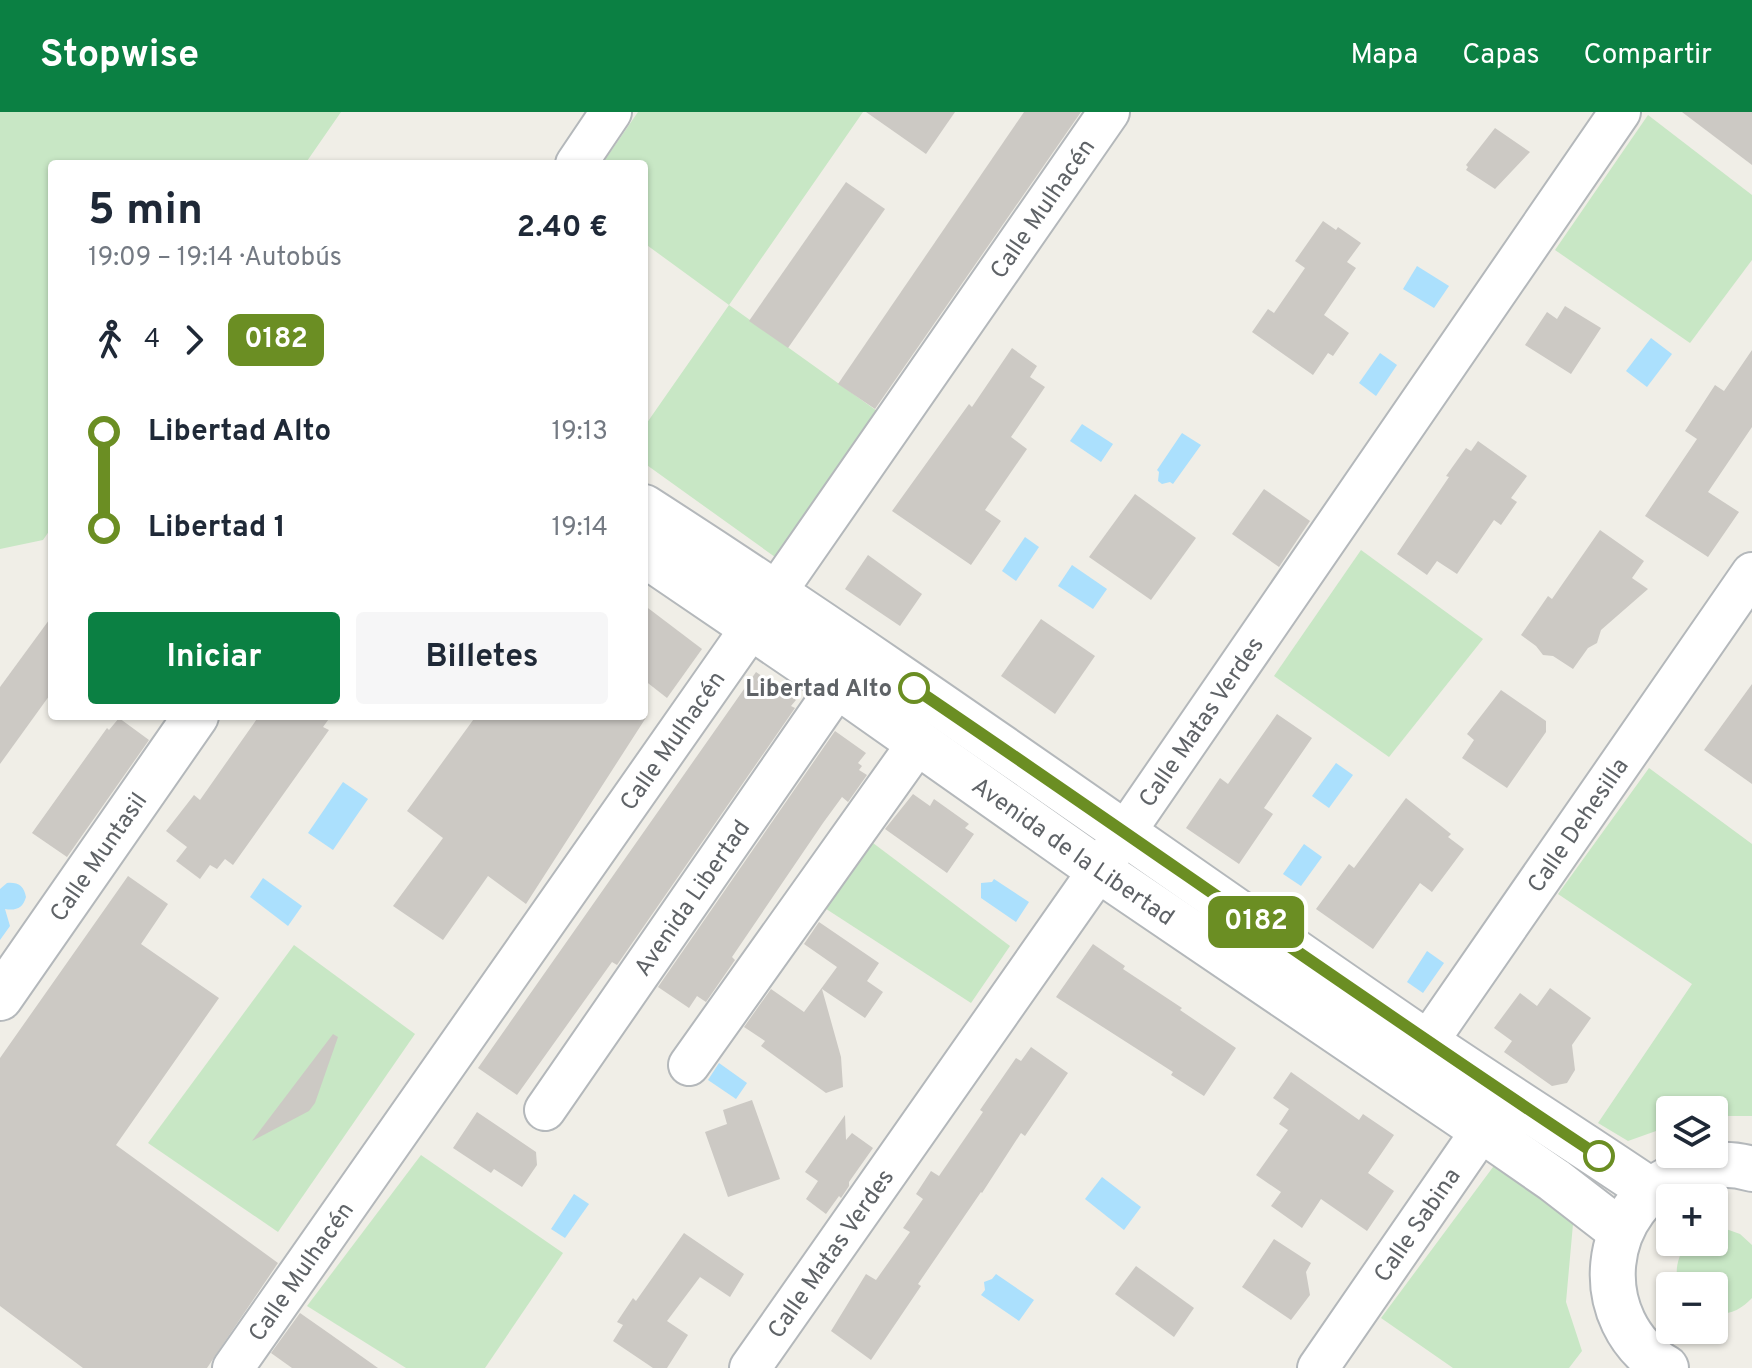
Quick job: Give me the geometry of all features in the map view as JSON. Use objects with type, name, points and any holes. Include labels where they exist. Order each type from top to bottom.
[{"type":"street","points":[[579,160],[611,112]]},
{"type":"street","name":"Calle Mulhacén","points":[[233,1368],[1109,112]]},
{"type":"street","name":"Calle Matas Verdes","points":[[750,1368],[1099,870],[1620,112]]},
{"type":"street","name":"Avenida de la Libertad","points":[[648,510],[776,592],[1126,831],[1416,1060],[1482,1130],[1620,1231]]},
{"type":"street","name":"Avenida de la Libertad","points":[[648,557],[1099,870],[1416,1060],[1472,1071],[1650,1190]]},
{"type":"street","name":"Calle Dehesilla","points":[[1416,1060],[1752,573]]},
{"type":"street","name":"Avenida Libertad","points":[[545,1110],[838,686]]},
{"type":"street","name":"Calle Muntasil","points":[[0,998],[193,720]]},
{"type":"street","points":[[689,1065],[918,743]]},
{"type":"street","points":[[1472,1071],[1482,1130]]},
{"type":"street","name":"Calle Sabina","points":[[1318,1368],[1482,1130]]},
{"type":"street","points":[[1666,1368],[1650,1358],[1628,1332],[1614,1300],[1612,1265],[1620,1231],[1650,1190],[1668,1178],[1703,1166],[1740,1165],[1752,1169]]},
{"type":"green space","points":[[0,112],[341,112],[308,160],[48,160],[48,533],[43,540],[0,549]]},
{"type":"green space","points":[[638,112],[863,112],[729,305],[648,246],[648,160],[605,160]]},
{"type":"green space","points":[[1648,115],[1752,195],[1752,260],[1690,343],[1555,250]]},
{"type":"green space","points":[[729,305],[884,416],[782,562],[648,466],[648,421]]},
{"type":"green space","points":[[1361,550],[1483,639],[1389,757],[1274,676]]},
{"type":"green space","points":[[1649,768],[1752,844],[1752,1116],[1728,1116],[1728,1096],[1656,1096],[1656,1131],[1628,1141],[1598,1123],[1692,984],[1558,894]]},
{"type":"green space","points":[[865,837],[1010,946],[971,1003],[817,903]]},
{"type":"green space","points":[[294,945],[415,1034],[278,1232],[148,1143]]},
{"type":"green space","points":[[421,1155],[563,1253],[485,1368],[406,1368],[307,1306]]},
{"type":"green space","points":[[1496,1163],[1573,1224],[1566,1302],[1582,1351],[1569,1368],[1453,1368],[1381,1318]]},
{"type":"green space","points":[[1728,1230],[1740,1234],[1752,1245],[1752,1298],[1728,1312],[1728,1272],[1677,1272],[1680,1256],[1728,1256]]},
{"type":"water","points":[[1417,266],[1449,286],[1434,308],[1403,289]]},
{"type":"water","points":[[1651,338],[1672,354],[1647,387],[1626,371]]},
{"type":"water","points":[[1380,353],[1397,365],[1376,396],[1359,383]]},
{"type":"water","points":[[1082,424],[1113,444],[1101,462],[1070,441]]},
{"type":"water","points":[[1182,433],[1201,445],[1173,484],[1162,484],[1158,481],[1157,470]]},
{"type":"water","points":[[1025,537],[1039,547],[1016,581],[1002,571]]},
{"type":"water","points":[[1072,565],[1107,589],[1093,609],[1058,586]]},
{"type":"water","points":[[1336,763],[1353,775],[1329,808],[1312,796]]},
{"type":"water","points":[[343,782],[368,799],[333,850],[308,833]]},
{"type":"water","points":[[1304,844],[1322,857],[1301,886],[1283,874]]},
{"type":"water","points":[[263,878],[302,906],[288,926],[250,897]]},
{"type":"water","points":[[994,879],[1029,902],[1016,922],[981,898],[981,883]]},
{"type":"water","points":[[7,883],[20,886],[26,897],[18,908],[5,909],[10,926],[0,940],[0,889]]},
{"type":"water","points":[[1427,951],[1444,963],[1423,993],[1407,982]]},
{"type":"water","points":[[719,1063],[747,1083],[736,1099],[708,1080]]},
{"type":"water","points":[[1102,1177],[1141,1207],[1124,1230],[1085,1199]]},
{"type":"water","points":[[574,1194],[589,1204],[565,1238],[551,1229]]},
{"type":"water","points":[[996,1274],[1034,1300],[1019,1321],[981,1295],[985,1290],[984,1282]]},
{"type":"building","points":[[866,112],[955,112],[926,154]]},
{"type":"building","points":[[1024,112],[1081,112],[875,409],[838,384]]},
{"type":"building","points":[[1682,112],[1752,112],[1752,165]]},
{"type":"building","points":[[1495,128],[1530,152],[1495,189],[1466,170],[1466,165]]},
{"type":"building","points":[[846,182],[885,209],[788,348],[749,321]]},
{"type":"building","points":[[1323,221],[1361,243],[1347,262],[1356,268],[1324,315],[1349,333],[1333,356],[1328,353],[1313,375],[1252,332],[1268,309],[1274,313],[1305,268],[1295,261]]},
{"type":"building","points":[[1565,306],[1601,328],[1571,374],[1525,345],[1547,312],[1557,319]]},
{"type":"building","points":[[1012,348],[1037,366],[1030,377],[1045,387],[1011,437],[1027,449],[985,510],[1001,521],[971,565],[892,511],[969,404],[972,407]]},
{"type":"building","points":[[1752,350],[1752,427],[1708,492],[1739,512],[1708,557],[1645,516],[1697,439],[1685,431],[1715,385],[1724,391]]},
{"type":"building","points":[[1478,441],[1527,476],[1511,498],[1517,502],[1501,525],[1494,520],[1457,574],[1437,561],[1427,575],[1397,554],[1466,448],[1471,451]]},
{"type":"building","points":[[1264,489],[1310,521],[1279,567],[1232,534]]},
{"type":"building","points":[[1135,494],[1196,538],[1151,600],[1089,557]]},
{"type":"building","points":[[1600,530],[1644,561],[1632,578],[1648,589],[1601,630],[1597,643],[1588,648],[1573,669],[1553,656],[1543,655],[1521,635],[1548,596],[1552,599]]},
{"type":"building","points":[[868,555],[922,594],[900,626],[845,589]]},
{"type":"building","points":[[648,608],[702,649],[667,698],[648,683]]},
{"type":"building","points":[[1041,619],[1095,656],[1055,714],[1001,676]]},
{"type":"building","points":[[48,621],[48,698],[0,764],[0,687]]},
{"type":"building","points":[[756,672],[796,700],[791,706],[795,708],[617,965],[612,962],[517,1095],[478,1068]]},
{"type":"building","points":[[1752,684],[1752,784],[1704,750]]},
{"type":"building","points":[[1501,690],[1546,721],[1546,732],[1507,788],[1462,758],[1474,740],[1467,734]]},
{"type":"building","points":[[1277,714],[1312,738],[1264,808],[1273,814],[1239,864],[1186,828],[1220,778],[1228,784]]},
{"type":"building","points":[[117,720],[122,720],[149,740],[67,857],[32,833],[107,728],[109,730]]},
{"type":"building","points":[[256,720],[328,720],[323,727],[329,730],[233,865],[225,859],[217,869],[210,865],[200,879],[176,861],[187,847],[166,831],[194,795],[200,800]]},
{"type":"building","points":[[473,720],[644,720],[526,904],[488,876],[443,940],[393,906],[443,838],[407,811]]},
{"type":"building","points":[[835,731],[866,753],[858,763],[862,766],[859,770],[867,775],[848,802],[842,797],[823,823],[732,957],[735,960],[706,1002],[697,996],[689,1008],[658,987]]},
{"type":"building","points":[[913,794],[930,806],[934,799],[969,824],[965,828],[974,834],[947,873],[885,829]]},
{"type":"building","points":[[1406,798],[1451,834],[1448,837],[1464,849],[1432,892],[1420,883],[1373,949],[1316,909],[1349,864],[1354,868]]},
{"type":"building","points":[[128,876],[168,904],[141,944],[219,998],[116,1145],[278,1263],[207,1368],[83,1368],[0,1306],[0,1058]]},
{"type":"building","points":[[819,922],[879,963],[867,981],[883,992],[865,1018],[822,989],[841,1057],[843,1087],[826,1093],[761,1046],[765,1041],[744,1027],[771,989],[804,1012],[837,967],[804,944]]},
{"type":"building","points":[[1093,944],[1125,966],[1123,969],[1236,1048],[1204,1096],[1171,1075],[1173,1072],[1056,997]]},
{"type":"building","points":[[1550,988],[1591,1018],[1572,1045],[1575,1070],[1567,1083],[1552,1086],[1504,1052],[1512,1041],[1494,1028],[1520,993],[1537,1006]]},
{"type":"building","points":[[333,1034],[338,1037],[315,1103],[309,1111],[252,1141]]},
{"type":"building","points":[[1031,1047],[1068,1073],[1025,1136],[1021,1133],[918,1284],[921,1286],[871,1360],[831,1331],[866,1274],[876,1280],[910,1232],[903,1228],[923,1199],[916,1194],[931,1171],[939,1176],[1016,1058],[1021,1061]]},
{"type":"building","points":[[1291,1072],[1359,1120],[1363,1114],[1394,1135],[1368,1173],[1394,1191],[1367,1231],[1321,1199],[1302,1228],[1271,1206],[1281,1192],[1256,1175],[1288,1130],[1279,1124],[1289,1109],[1273,1098]]},
{"type":"building","points":[[752,1100],[780,1179],[728,1197],[705,1132],[727,1124],[723,1110]]},
{"type":"building","points":[[477,1112],[536,1152],[537,1165],[522,1187],[494,1169],[491,1173],[453,1148]]},
{"type":"building","points":[[845,1115],[846,1140],[852,1133],[873,1148],[841,1198],[839,1196],[826,1214],[806,1199],[818,1181],[805,1172]]},
{"type":"building","points":[[684,1233],[744,1274],[730,1297],[700,1277],[667,1321],[688,1335],[667,1368],[653,1368],[613,1341],[623,1325],[617,1322],[633,1298],[636,1301]]},
{"type":"building","points":[[1274,1239],[1311,1263],[1306,1272],[1310,1295],[1291,1320],[1242,1287]]},
{"type":"building","points":[[1136,1266],[1194,1308],[1174,1337],[1115,1294]]},
{"type":"building","points":[[300,1313],[378,1368],[292,1368],[271,1353]]},
{"type":"bus line","name":"0182","points":[[914,688],[1126,831],[1427,1042],[1599,1156]]},
{"type":"place","name":"Libertad Alto","points":[[914,688]]}]
